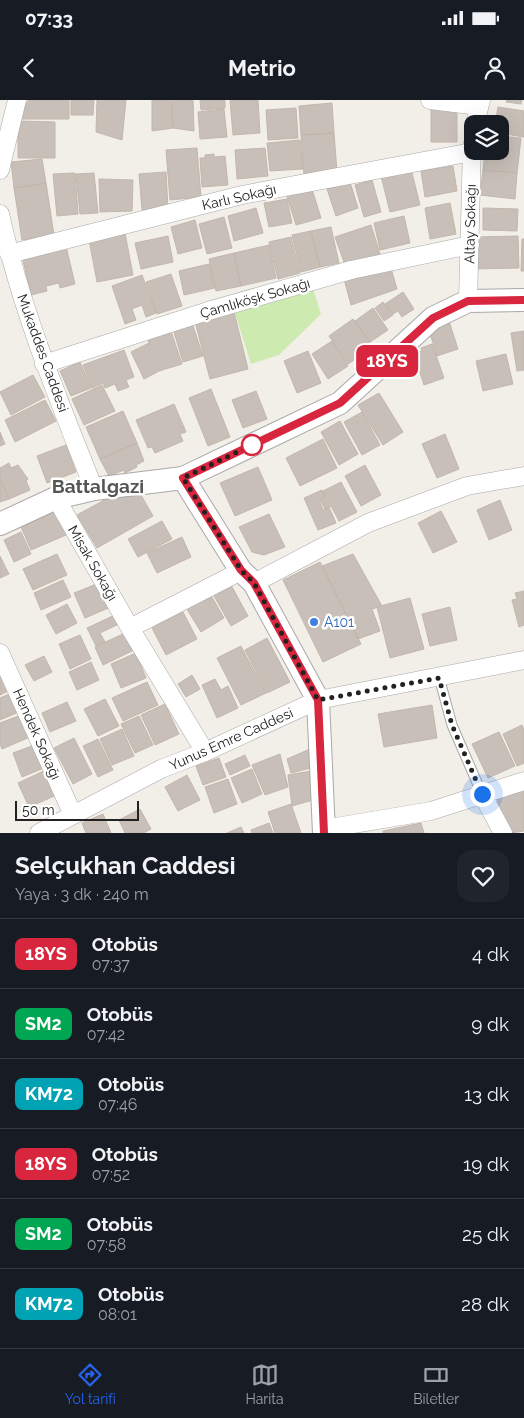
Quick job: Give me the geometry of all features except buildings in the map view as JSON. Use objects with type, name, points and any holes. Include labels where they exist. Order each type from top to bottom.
[{"type":"street","points":[[0,170],[4,129],[16,100]]},
{"type":"street","points":[[430,100],[480,103]]},
{"type":"street","name":"Karlı Sokağı","points":[[9,254],[242,195],[464,153]]},
{"type":"street","name":"Altay Sokağı","points":[[468,301],[472,160]]},
{"type":"street","name":"Mukaddes Caddesi","points":[[0,214],[9,254],[44,364],[94,488]]},
{"type":"street","name":"Çamlıköşk Sokağı","points":[[44,364],[208,311],[351,270],[470,246]]},
{"type":"street","points":[[0,524],[56,498],[94,488],[183,478],[340,403],[433,318],[468,301],[524,300]]},
{"type":"street","points":[[130,628],[368,522],[467,486],[524,476]]},
{"type":"street","points":[[183,478],[247,577],[318,700],[324,831],[371,827],[431,811],[524,781]]},
{"type":"street","name":"Misak Sokağı","points":[[56,498],[130,628],[205,752]]},
{"type":"street","name":"Hendek Sokağı","points":[[0,653],[73,815]]},
{"type":"street","name":"Yunus Emre Caddesi","points":[[38,833],[161,769],[205,752],[318,700],[524,660]]},
{"type":"street","points":[[482,794],[503,833]]},
{"type":"lane","points":[[439,678],[452,725],[482,794]]},
{"type":"green space","points":[[313,289],[321,314],[279,355],[251,364],[235,313]]},
{"type":"bus line","name":"18YS","points":[[324,833],[318,700],[254,583],[241,570],[183,478],[340,403],[433,318],[468,301],[524,300]]},
{"type":"place","name":"A101","points":[[314,622]]},
{"type":"district","name":"Battalgazi","points":[[98,486]]},
{"type":"route","points":[[252,445],[183,478],[241,570],[254,583],[318,700],[439,678],[452,725],[482,794]]}]
